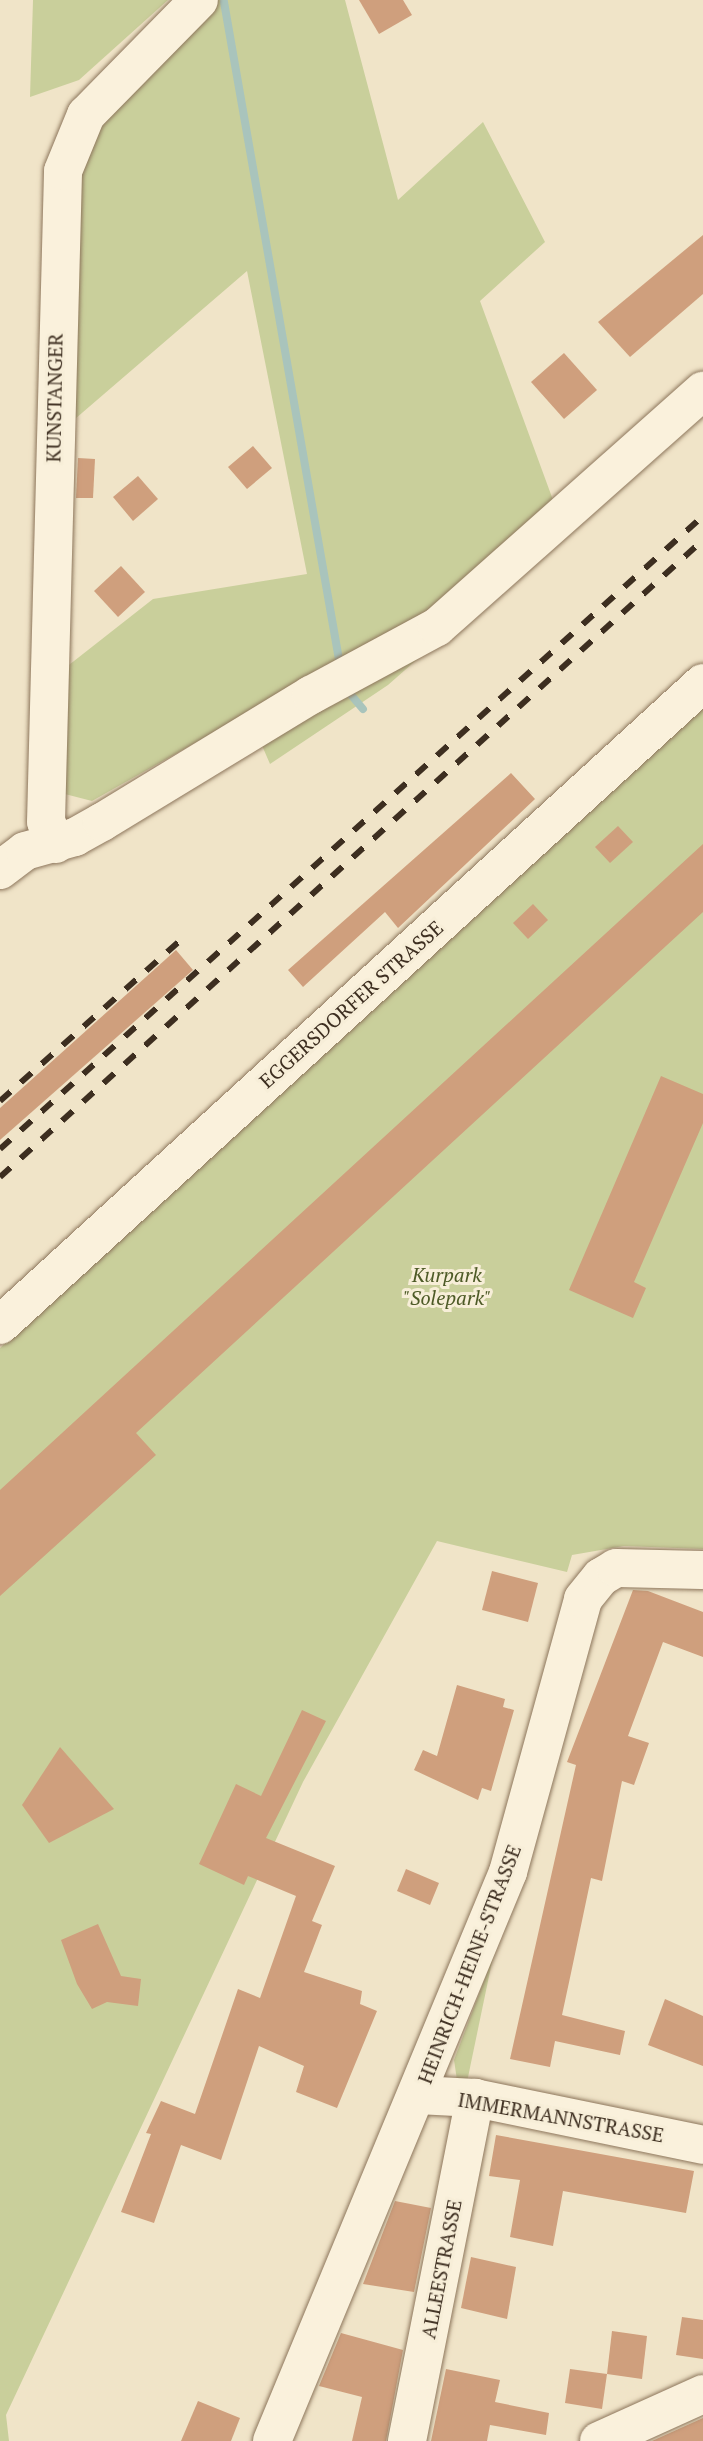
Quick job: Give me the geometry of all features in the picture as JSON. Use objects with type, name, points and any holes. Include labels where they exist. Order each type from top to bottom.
[{"type":"street","name":"KUNSTANGER","points":[[56,844],[46,822],[63,171],[96,103],[199,0]]},
{"type":"street","points":[[0,870],[25,851],[56,844],[437,627],[703,391]]},
{"type":"street","name":"EGGERSDORFER STRASSE","points":[[0,1325],[703,683]]},
{"type":"street","name":"HEINRICH-HEINE-STRASSE","points":[[272,2441],[508,1872],[583,1599],[601,1577],[616,1568],[703,1570]]},
{"type":"street","name":"IMMERMANNSTRASSE","points":[[418,2095],[475,2098],[703,2145]]},
{"type":"street","name":"ALLEESTRASSE","points":[[407,2441],[475,2098]]},
{"type":"street","points":[[599,2441],[703,2394]]},
{"type":"green space","points":[[33,0],[168,0],[79,80],[30,97]]},
{"type":"green space","points":[[215,0],[345,0],[398,200],[483,122],[545,242],[480,301],[564,530],[388,685],[270,764],[248,713],[92,801],[61,793],[60,672],[153,599],[307,574],[247,271],[61,431],[82,154],[100,113]]},
{"type":"green space","name":"Kurpark \"Solepark\"","points":[[703,701],[703,1549],[624,1546],[572,1555],[567,1572],[437,1541],[303,1782],[6,2415],[9,2441],[0,2441],[0,1348]]},
{"type":"green space","points":[[493,1957],[467,2082],[457,2080],[454,2060]]},
{"type":"building","points":[[359,0],[403,0],[412,15],[379,34]]},
{"type":"building","points":[[703,235],[703,294],[630,357],[598,322]]},
{"type":"building","points":[[564,353],[597,390],[564,419],[531,382]]},
{"type":"building","points":[[253,446],[272,468],[247,489],[228,467]]},
{"type":"building","points":[[78,458],[95,459],[93,498],[76,498]]},
{"type":"building","points":[[138,476],[158,499],[133,521],[113,497]]},
{"type":"building","points":[[121,566],[145,592],[118,617],[94,591]]},
{"type":"building","points":[[511,773],[535,799],[398,928],[385,912],[303,987],[288,970]]},
{"type":"building","points":[[618,826],[633,842],[610,863],[595,847]]},
{"type":"building","points":[[703,844],[703,912],[136,1433],[156,1455],[0,1596],[0,1490]]},
{"type":"building","points":[[533,904],[548,920],[528,939],[513,923]]},
{"type":"building","points":[[176,950],[193,970],[0,1140],[0,1108]]},
{"type":"building","points":[[661,1076],[703,1094],[703,1123],[634,1282],[646,1288],[633,1318],[569,1290]]},
{"type":"building","points":[[492,1571],[538,1583],[528,1622],[482,1610]]},
{"type":"building","points":[[633,1590],[648,1591],[703,1612],[703,1657],[663,1642],[628,1736],[649,1743],[634,1785],[622,1781],[602,1881],[591,1878],[562,2015],[625,2031],[620,2055],[555,2041],[550,2067],[510,2059],[576,1765],[567,1762]]},
{"type":"building","points":[[457,1685],[505,1699],[503,1707],[514,1710],[491,1791],[482,1788],[478,1800],[414,1770],[423,1750],[437,1756]]},
{"type":"building","points":[[302,1710],[326,1721],[266,1838],[335,1866],[312,1921],[322,1925],[304,1972],[362,1991],[360,2004],[377,2011],[337,2108],[296,2092],[304,2066],[259,2046],[221,2160],[181,2145],[154,2223],[121,2212],[151,2134],[146,2133],[161,2101],[195,2114],[238,1989],[260,1998],[296,1896],[248,1876],[244,1885],[199,1864],[236,1784],[261,1796]]},
{"type":"building","points":[[60,1747],[114,1809],[49,1843],[22,1805]]},
{"type":"building","points":[[406,1869],[439,1883],[430,1905],[397,1891]]},
{"type":"building","points":[[98,1924],[121,1976],[141,1979],[138,2006],[107,2002],[92,2009],[77,1984],[61,1940]]},
{"type":"building","points":[[665,1999],[703,2016],[703,2066],[648,2045]]},
{"type":"building","points":[[496,2135],[694,2171],[686,2213],[563,2191],[553,2246],[510,2237],[520,2180],[489,2176]]},
{"type":"building","points":[[395,2201],[431,2208],[414,2292],[363,2284]]},
{"type":"building","points":[[471,2257],[516,2267],[507,2319],[461,2308]]},
{"type":"building","points":[[682,2317],[703,2320],[703,2359],[676,2355]]},
{"type":"building","points":[[612,2331],[647,2336],[642,2379],[607,2374]]},
{"type":"building","points":[[341,2333],[403,2350],[386,2441],[352,2441],[362,2397],[319,2386]]},
{"type":"building","points":[[446,2369],[500,2380],[495,2402],[549,2413],[546,2435],[490,2425],[487,2441],[431,2441]]},
{"type":"building","points":[[570,2369],[607,2374],[602,2409],[565,2403]]},
{"type":"building","points":[[198,2401],[240,2418],[231,2441],[181,2441]]},
{"type":"building","points":[[703,2418],[703,2441],[652,2441]]},
{"type":"waterway","points":[[224,2],[340,665]]},
{"type":"waterway","points":[[352,696],[363,709]]},
{"type":"railway","points":[[0,1149],[703,516]]},
{"type":"railway","points":[[0,1177],[703,540]]},
{"type":"railway","points":[[0,1101],[181,940]]}]
